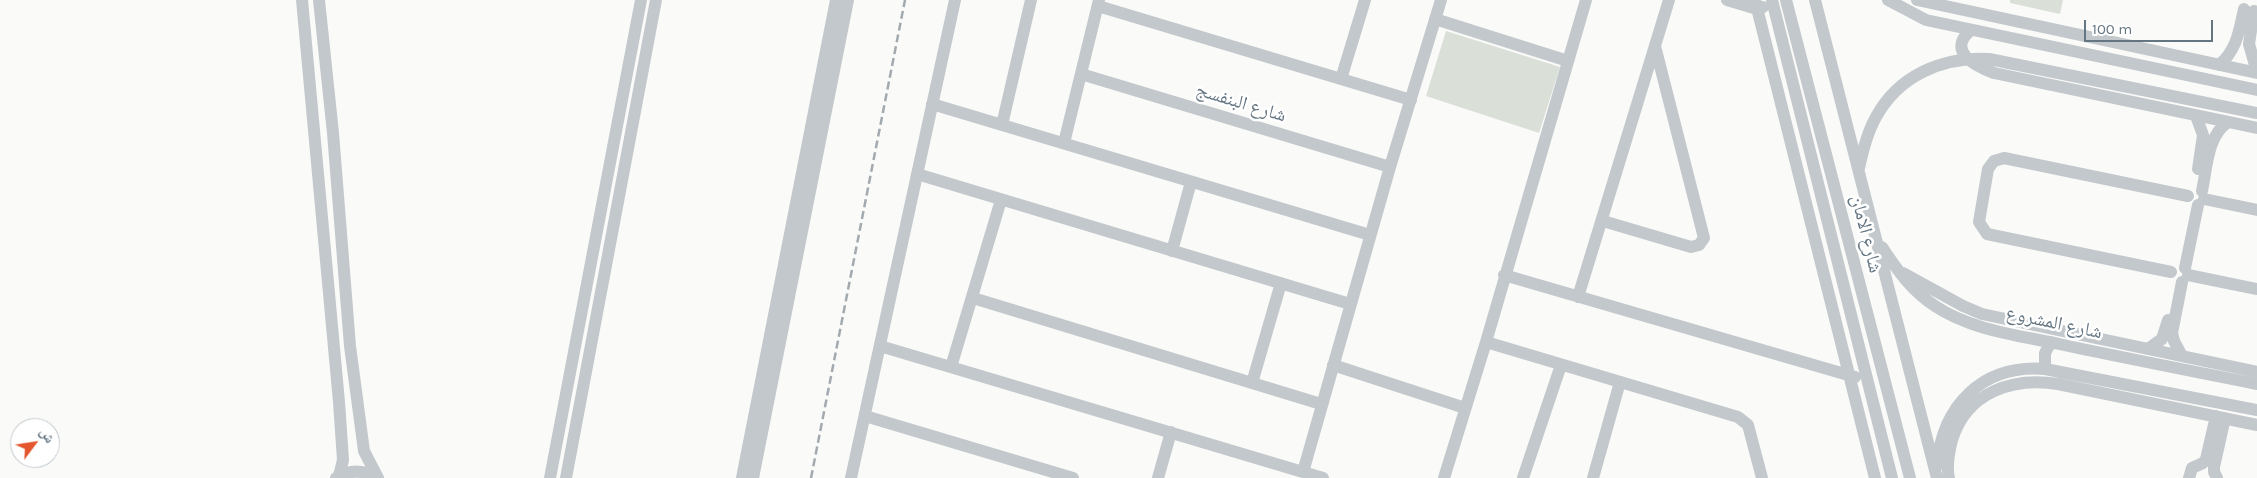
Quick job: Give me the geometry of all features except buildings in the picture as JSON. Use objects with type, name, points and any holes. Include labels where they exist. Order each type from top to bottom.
[{"type":"street","points":[[302,0],[334,346],[342,454],[337,477]]},
{"type":"street","points":[[319,0],[333,133],[350,346],[364,451],[378,478]]},
{"type":"street","points":[[550,478],[641,0]]},
{"type":"street","points":[[566,478],[656,0]]},
{"type":"street","points":[[742,478],[836,0]]},
{"type":"street","points":[[753,478],[848,0]]},
{"type":"street","points":[[851,478],[955,0]]},
{"type":"street","points":[[1002,125],[1031,0]]},
{"type":"street","points":[[1341,79],[1364,0]]},
{"type":"street","points":[[1303,472],[1390,167],[1441,0]]},
{"type":"street","points":[[1444,478],[1486,342],[1504,275],[1586,0]]},
{"type":"street","points":[[1578,297],[1603,221],[1669,0]]},
{"type":"street","points":[[1727,0],[1756,4],[1787,1]]},
{"type":"street","name":"شارع الامان","points":[[1815,0],[1876,239],[1941,478]]},
{"type":"street","points":[[1888,0],[1926,20],[2257,90]]},
{"type":"street","points":[[1917,0],[2257,73],[2249,44],[2249,7]]},
{"type":"street","name":"شارع الامان","points":[[1787,1],[1910,478]]},
{"type":"street","points":[[1064,144],[1098,3],[1411,100]]},
{"type":"street","points":[[1772,3],[1892,478]]},
{"type":"street","points":[[1756,4],[1875,478]]},
{"type":"street","points":[[2219,66],[2233,51],[2249,7]]},
{"type":"street","points":[[1435,19],[1568,61]]},
{"type":"street","points":[[1858,169],[1875,117],[1888,99],[1904,83],[1923,71],[1944,62],[1966,58],[1988,59],[2255,113],[2254,128],[1994,73],[1966,58],[1962,51],[1965,35],[1971,30]]},
{"type":"street","points":[[1603,221],[1687,246],[1699,245],[1704,238],[1656,46]]},
{"type":"street","points":[[2164,70],[2167,55]]},
{"type":"street","name":"شارع البنفسج","points":[[1081,74],[1390,167]]},
{"type":"street","points":[[932,104],[1370,236]]},
{"type":"street","points":[[2196,116],[2203,135],[2197,198]]},
{"type":"street","points":[[2148,350],[2156,345],[2166,332],[2197,198],[2213,139],[2219,129],[2228,122]]},
{"type":"street","points":[[2257,210],[2004,158],[1994,161],[1988,169],[1979,222],[1987,234],[2257,289]]},
{"type":"street","points":[[917,174],[1350,304]]},
{"type":"street","points":[[1172,251],[1192,182]]},
{"type":"street","points":[[952,367],[1002,200]]},
{"type":"street","name":"شارع المشروع","points":[[1876,239],[1895,268],[1921,296],[1952,316],[1987,328],[2051,342],[2107,348],[2257,384]]},
{"type":"street","points":[[1895,268],[1963,306],[1982,314],[2107,348],[2148,350],[2257,372]]},
{"type":"street","points":[[2180,274],[2172,333],[2182,356]]},
{"type":"street","points":[[1504,275],[1868,380]]},
{"type":"street","points":[[1252,383],[1281,283]]},
{"type":"street","points":[[973,298],[1321,404]]},
{"type":"street","points":[[1851,316],[1867,313]]},
{"type":"street","points":[[1486,342],[1743,421],[1748,425],[1762,478]]},
{"type":"street","points":[[2046,369],[2045,353],[2051,342]]},
{"type":"street","points":[[334,346],[350,346]]},
{"type":"street","points":[[880,346],[1323,478]]},
{"type":"street","points":[[1333,365],[1466,408]]},
{"type":"street","points":[[1523,478],[1561,365]]},
{"type":"street","points":[[1941,478],[1939,444],[1951,415],[1967,396],[1989,380],[2022,368],[2046,369],[2257,410]]},
{"type":"street","points":[[1594,478],[1620,382]]},
{"type":"street","points":[[1941,478],[1955,432],[1966,414],[1991,392],[2017,382],[2044,382],[2257,424]]},
{"type":"street","points":[[2180,409],[2182,394]]},
{"type":"street","points":[[562,416],[577,419]]},
{"type":"street","points":[[864,416],[1073,478]]},
{"type":"street","points":[[2189,478],[2192,468],[2206,459],[2220,417]]},
{"type":"street","points":[[2217,478],[2214,472],[2220,417]]},
{"type":"street","points":[[1158,478],[1171,432]]},
{"type":"street","points":[[337,477],[354,471],[378,478]]},
{"type":"shaded area","points":[[2010,0],[2063,0],[2060,14],[2010,3]]},
{"type":"shaded area","points":[[1446,31],[1560,67],[1539,133],[1426,96]]},
{"type":"railway","points":[[811,478],[905,0]]}]
